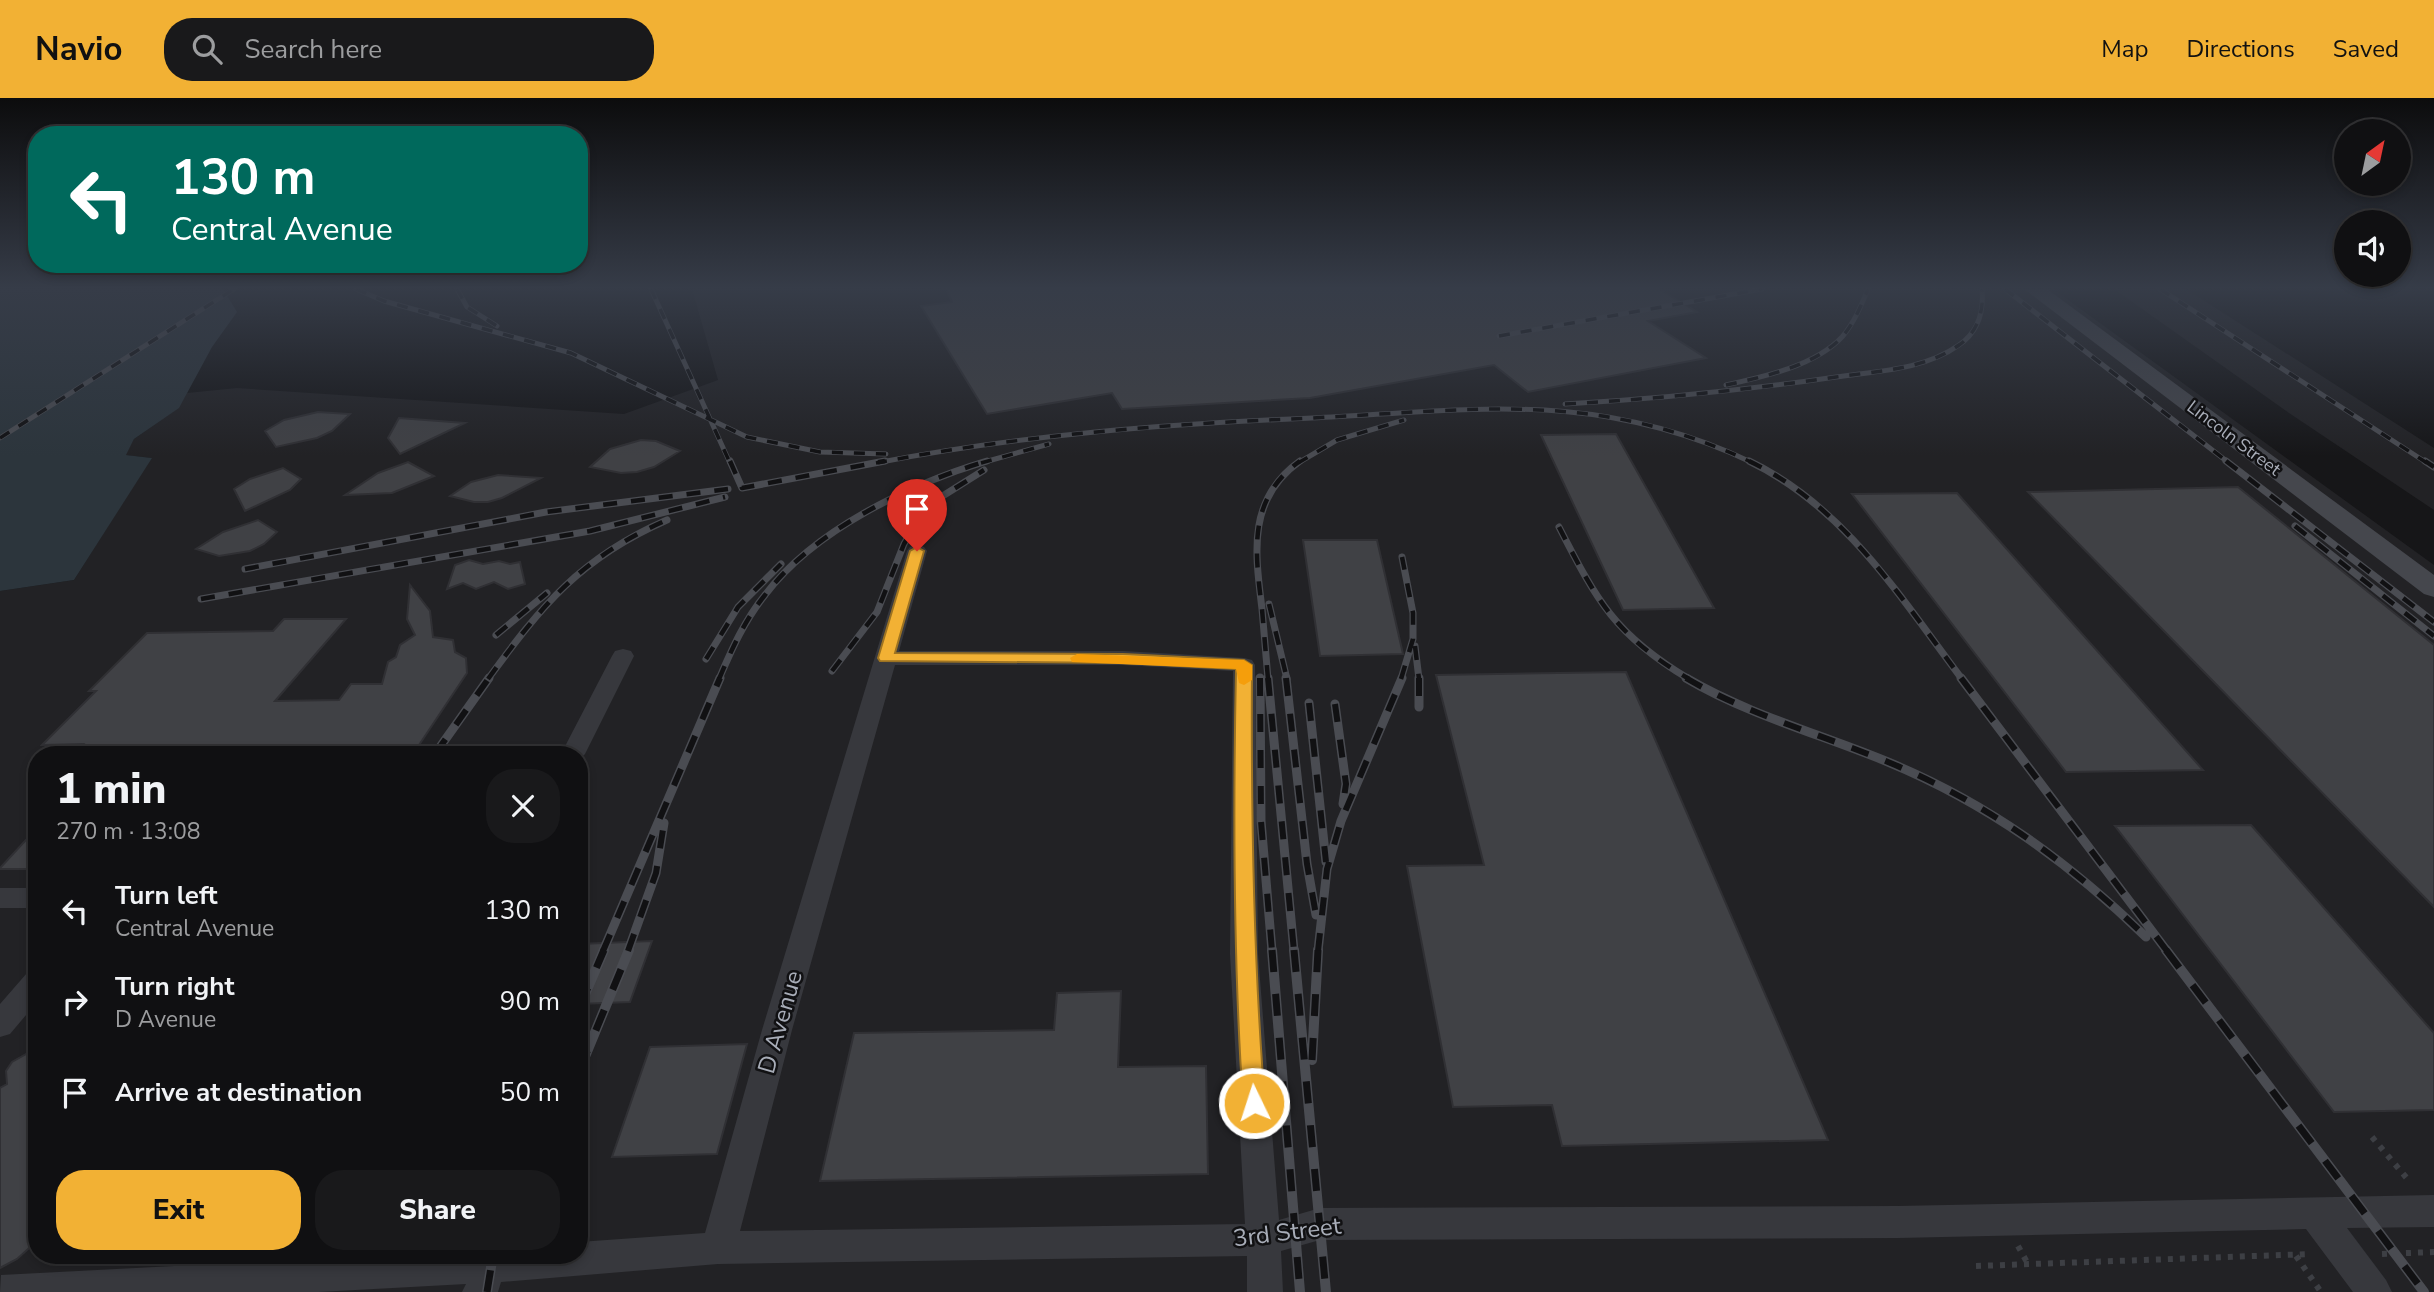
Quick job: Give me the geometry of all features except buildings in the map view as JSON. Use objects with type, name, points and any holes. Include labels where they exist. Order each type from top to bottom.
[{"type":"main road","name":"Lincoln Street","points":[[2109,345],[2434,588]]},
{"type":"street","name":"D Avenue","points":[[718,1248],[777,1030],[917,551]]},
{"type":"street","points":[[577,746],[623,656]]},
{"type":"street","points":[[886,658],[1123,659],[1244,665],[1242,789],[1246,994],[1264,1240],[1265,1292]]},
{"type":"street","points":[[0,898],[28,898]]},
{"type":"street","points":[[0,1026],[28,992]]},
{"type":"street","name":"3rd Street","points":[[718,1248],[1264,1240],[1320,1224],[1898,1222],[2315,1214],[2425,1200]]},
{"type":"street","points":[[2315,1214],[2374,1292]]},
{"type":"street","points":[[1,1292],[485,1279],[718,1248]]},
{"type":"path","points":[[2372,1137],[2425,1200]]},
{"type":"path","points":[[1976,1266],[2295,1256],[2342,1252],[2395,1255],[2434,1252]]},
{"type":"path","points":[[2295,1256],[2321,1292]]},
{"type":"shaded area","points":[[0,345],[214,345],[179,408],[134,439],[126,455],[152,458],[74,580],[0,591]]},
{"type":"shaded area","points":[[708,345],[2130,345],[2434,565],[2434,1292],[0,1292],[0,591],[74,580],[151,458],[125,455],[134,439],[178,408],[187,393],[237,388],[624,414],[718,380]]},
{"type":"shaded area","points":[[2193,345],[2273,345],[2434,448],[2434,510]]},
{"type":"railway","points":[[0,438],[146,345]]},
{"type":"railway","points":[[541,345],[571,353],[710,419]]},
{"type":"railway","points":[[676,345],[710,419]]},
{"type":"railway","points":[[1726,385],[1788,369],[1818,356],[1834,345]]},
{"type":"railway","points":[[1565,404],[1735,390],[1884,371],[1931,360],[1959,345]]},
{"type":"railway","points":[[2077,345],[2229,463]]},
{"type":"railway","points":[[2246,345],[2427,463]]},
{"type":"railway","points":[[876,463],[984,445],[1093,432],[1482,409],[1589,414],[1642,424],[1696,439],[1751,462]]},
{"type":"railway","points":[[710,419],[747,437],[820,452],[886,454]]},
{"type":"railway","points":[[710,419],[730,463]]},
{"type":"railway","points":[[1298,463],[1337,440],[1404,420]]},
{"type":"railway","points":[[981,463],[1049,444]]},
{"type":"railway","points":[[730,461],[742,488],[885,461]]},
{"type":"railway","points":[[981,463],[987,461]]},
{"type":"railway","points":[[1268,679],[1258,567],[1258,528],[1271,492],[1283,476],[1300,461]]},
{"type":"railway","points":[[2226,461],[2434,622]]},
{"type":"railway","points":[[2425,461],[2434,467]]},
{"type":"railway","points":[[1751,462],[1783,480],[1814,503],[1842,529],[1893,586],[1962,679]]},
{"type":"railway","points":[[719,679],[739,636],[765,595],[785,572],[810,550],[836,530],[896,496],[981,463]]},
{"type":"railway","points":[[832,671],[877,612],[904,544],[915,525],[941,497],[984,470]]},
{"type":"railway","points":[[245,569],[546,512],[728,489]]},
{"type":"railway","points":[[201,599],[590,531],[725,497]]},
{"type":"railway","points":[[488,679],[545,606],[586,567],[610,550],[667,520]]},
{"type":"railway","points":[[2295,526],[2434,636]]},
{"type":"railway","points":[[1559,527],[1585,576],[1610,614],[1643,647],[1689,679]]},
{"type":"railway","points":[[1401,679],[1413,639],[1413,613],[1402,557]]},
{"type":"railway","points":[[706,659],[738,607],[781,564]]},
{"type":"railway","points":[[496,635],[547,593]]},
{"type":"railway","points":[[1269,604],[1287,679]]},
{"type":"railway","points":[[1415,646],[1419,679]]},
{"type":"railway","points":[[441,746],[489,678]]},
{"type":"railway","points":[[603,951],[720,678]]},
{"type":"railway","points":[[1260,678],[1261,821],[1272,951]]},
{"type":"railway","points":[[1268,678],[1294,951]]},
{"type":"railway","points":[[1286,678],[1307,864],[1316,915]]},
{"type":"railway","points":[[1318,951],[1327,869],[1341,821],[1402,678]]},
{"type":"railway","points":[[1686,678],[1735,703],[1888,762],[1959,796],[2057,859],[2146,937]]},
{"type":"railway","points":[[1961,678],[2167,951]]},
{"type":"railway","points":[[1419,679],[1419,707]]},
{"type":"railway","points":[[1309,703],[1326,862]]},
{"type":"railway","points":[[1335,704],[1346,784],[1343,804]]},
{"type":"railway","points":[[628,951],[656,873],[664,823]]},
{"type":"railway","points":[[588,987],[604,950]]},
{"type":"railway","points":[[588,1049],[629,950]]},
{"type":"railway","points":[[1272,950],[1300,1292]]},
{"type":"railway","points":[[1294,950],[1326,1292]]},
{"type":"railway","points":[[1312,1060],[1318,950]]},
{"type":"railway","points":[[2166,950],[2424,1292]]},
{"type":"railway","points":[[487,1292],[492,1264]]},
{"type":"slow traffic","points":[[1077,658],[1244,665],[1244,680]]},
{"type":"route","points":[[917,551],[886,658],[1123,659],[1244,665],[1242,789],[1246,994],[1254,1103]]}]
